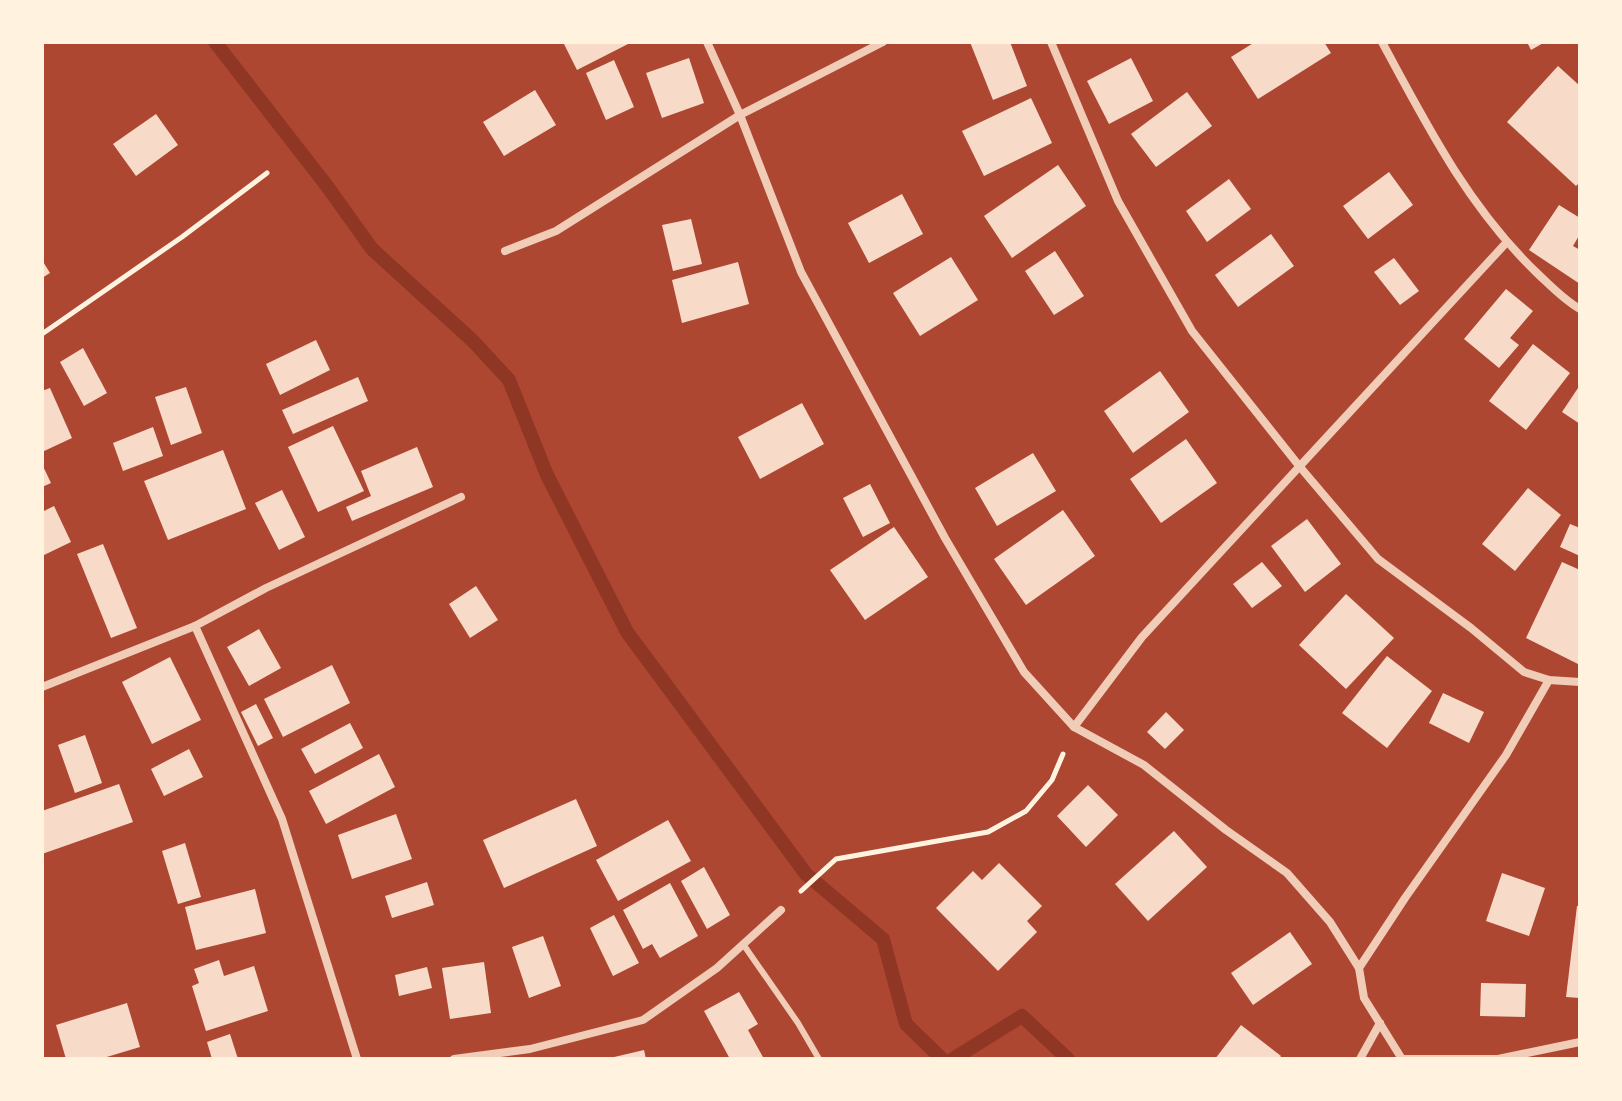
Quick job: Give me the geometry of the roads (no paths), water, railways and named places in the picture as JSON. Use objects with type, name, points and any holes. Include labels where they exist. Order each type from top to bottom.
[{"type":"street","points":[[707,42],[740,115],[801,272],[945,538],[1024,672],[1074,727],[1144,765],[1226,830],[1287,873],[1330,922],[1359,968],[1364,998],[1402,1059],[1498,1059],[1580,1042]]},
{"type":"street","points":[[505,251],[556,231],[740,115],[883,42]]},
{"type":"street","points":[[1051,42],[1118,201],[1192,331],[1300,467],[1378,559],[1524,672],[1549,680],[1580,682]]},
{"type":"street","points":[[1382,42],[1459,179],[1506,243],[1568,302],[1580,309]]},
{"type":"street","points":[[1074,727],[1142,637],[1506,243]]},
{"type":"street","points":[[42,687],[195,626],[266,588],[461,497]]},
{"type":"street","points":[[195,626],[282,819],[357,1059]]},
{"type":"street","points":[[1359,968],[1506,755],[1549,680]]},
{"type":"street","points":[[454,1059],[530,1049],[643,1020],[717,968],[781,910]]},
{"type":"street","points":[[1360,1059],[1380,1023]]},
{"type":"lane","points":[[743,944],[819,1059]]},
{"type":"waterway","points":[[215,42],[372,249],[473,341],[509,380],[547,475],[627,632],[806,874],[883,939],[906,1024],[942,1059]]},
{"type":"waterway","points":[[953,1059],[1022,1016],[1068,1059]]}]
